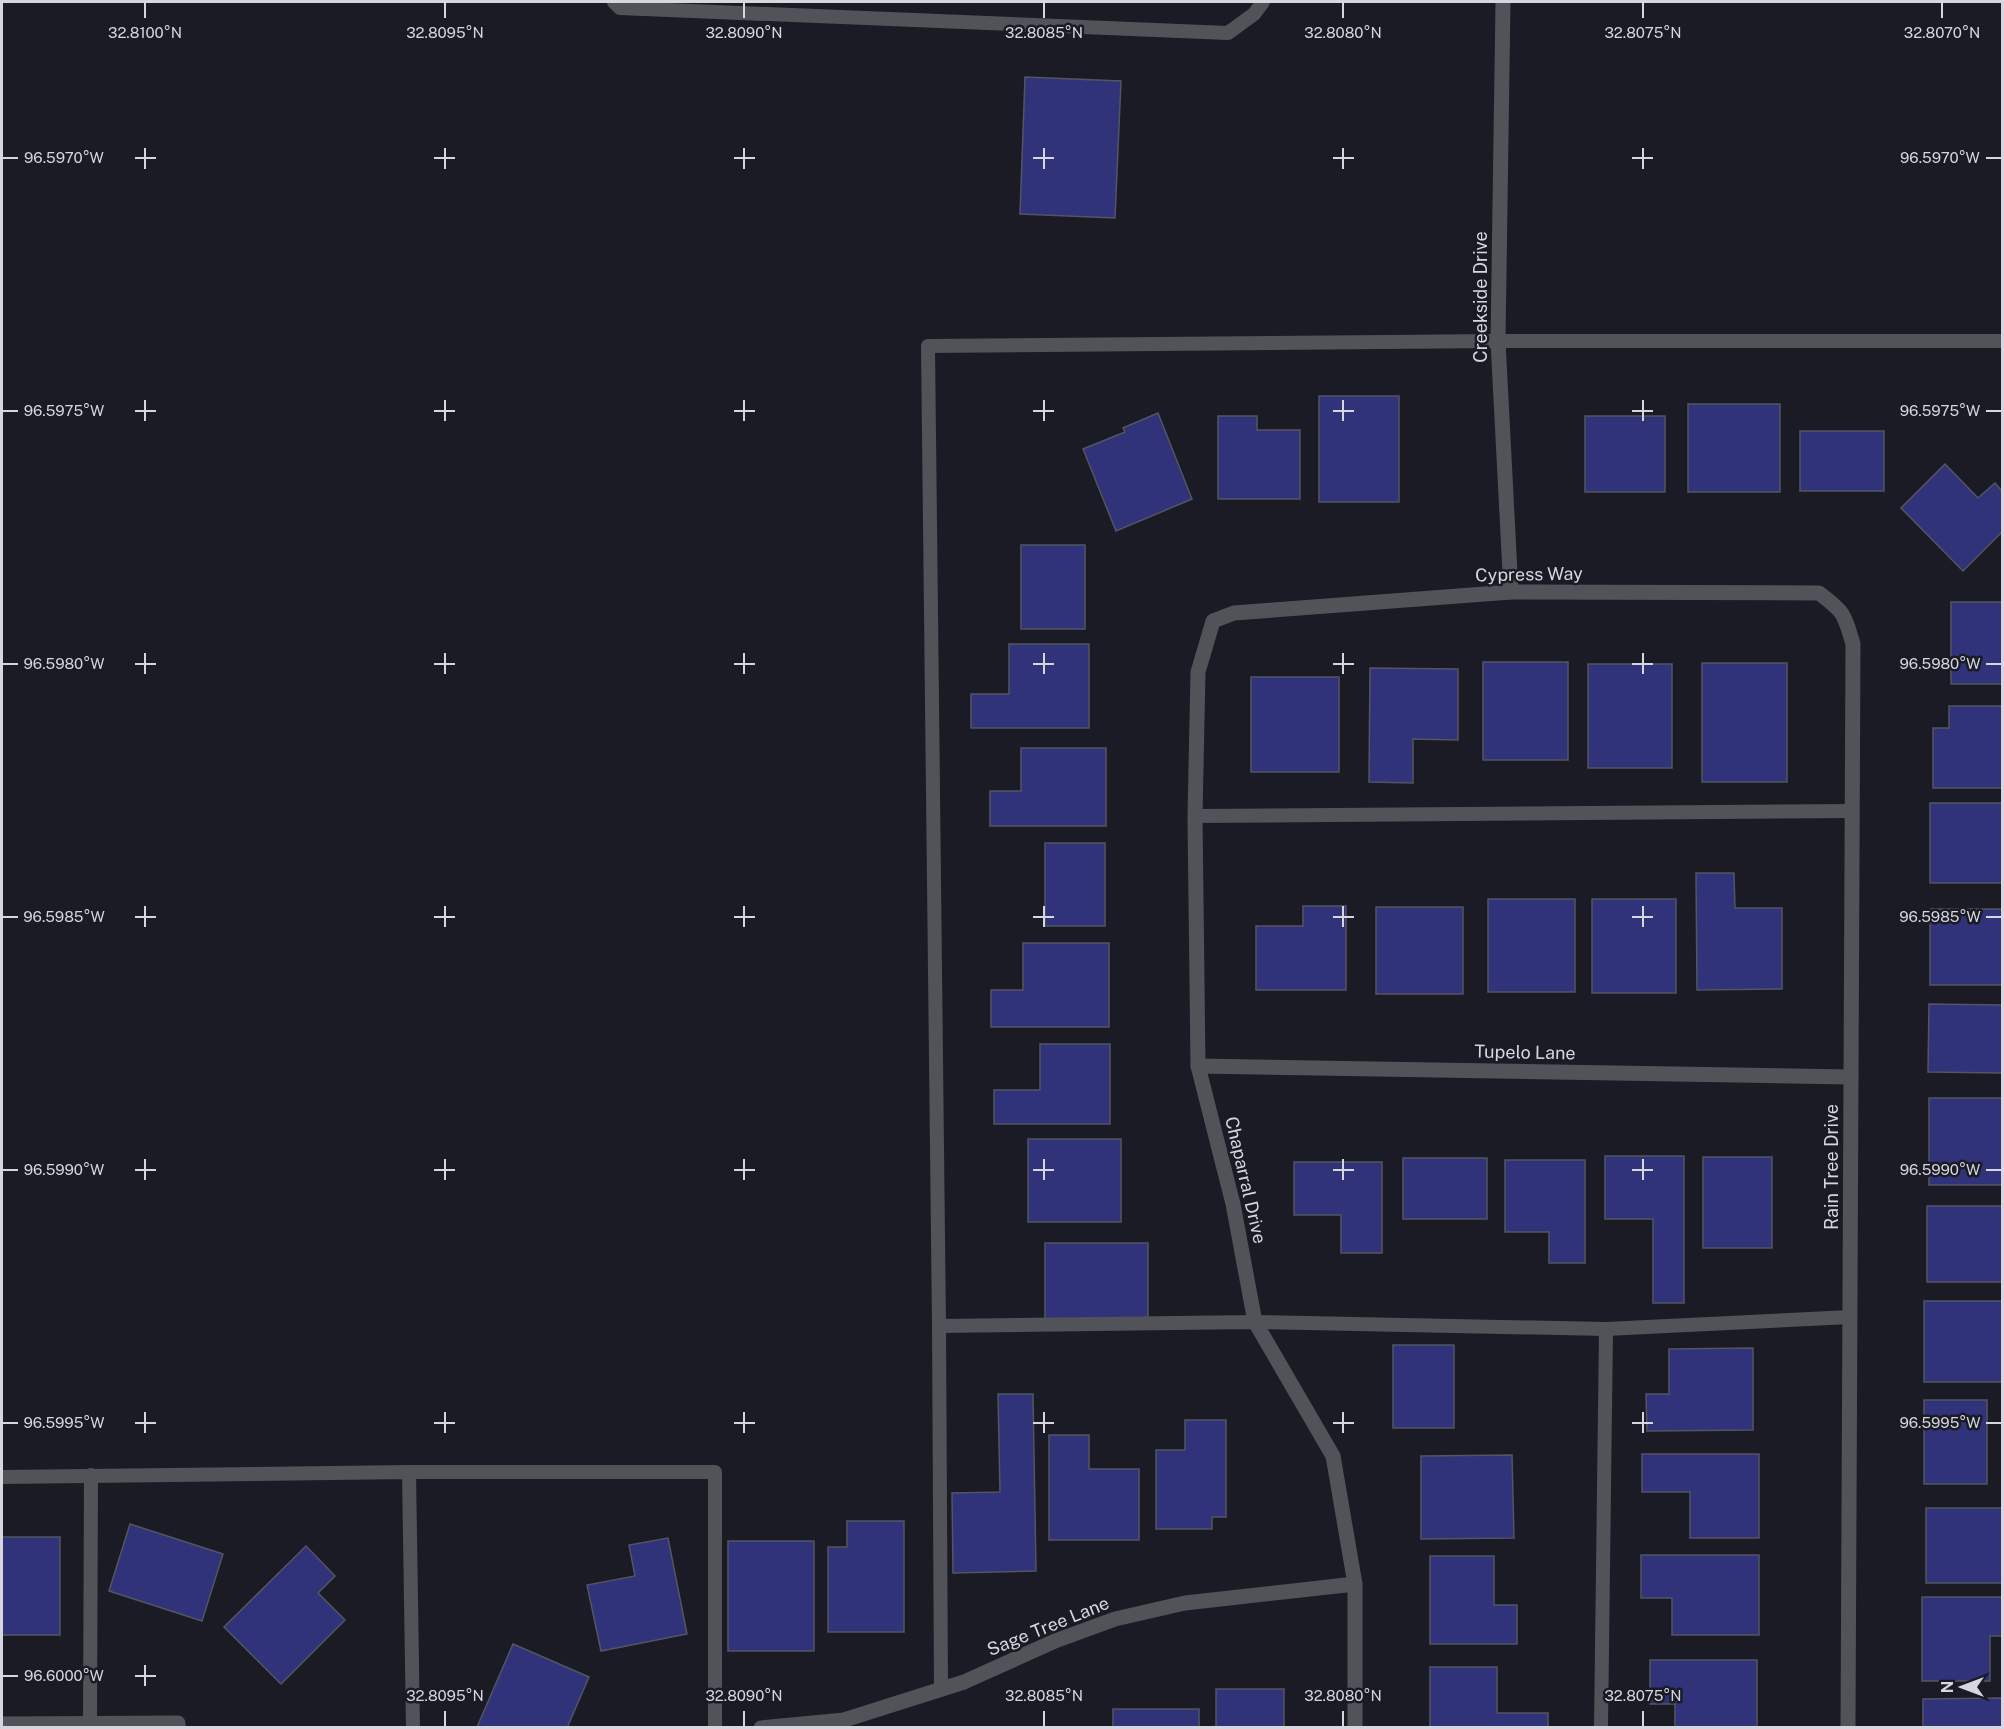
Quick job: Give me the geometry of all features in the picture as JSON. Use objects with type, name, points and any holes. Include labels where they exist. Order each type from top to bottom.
[{"type":"street","name":"Creekside Drive","points":[[1503,2],[1498,341],[1510,592]]},
{"type":"street","name":"Cypress Way","points":[[1213,621],[1234,613],[1510,592],[1819,593],[1841,610]]},
{"type":"street","name":"Rain Tree Drive","points":[[1841,610],[1853,644],[1848,1728]]},
{"type":"street","name":"Chaparral Drive","points":[[1213,621],[1198,672],[1195,816],[1198,1066],[1233,1204],[1255,1322],[1333,1456],[1355,1584],[1355,1728]]},
{"type":"street","name":"Tupelo Lane","points":[[1198,1066],[1851,1077]]},
{"type":"street","name":"Sage Tree Lane","points":[[761,1728],[844,1720],[964,1682],[1055,1641],[1114,1619],[1185,1603],[1355,1584]]},
{"type":"street","points":[[2,1724],[178,1725]]},
{"type":"lane","points":[[614,2],[620,8],[1228,33],[1254,14],[1263,2]]},
{"type":"lane","points":[[941,1689],[928,346],[1498,341],[2002,341]]},
{"type":"lane","points":[[1195,816],[1852,811]]},
{"type":"lane","points":[[939,1326],[1255,1322],[1606,1329],[1850,1317]]},
{"type":"lane","points":[[1601,1728],[1606,1329]]},
{"type":"lane","points":[[410,1472],[413,1728]]},
{"type":"lane","points":[[2,1477],[410,1472],[715,1472],[715,1728]]},
{"type":"lane","points":[[90,1723],[91,1475]]},
{"type":"building","points":[[1025,77],[1121,81],[1115,218],[1020,214]]},
{"type":"building","points":[[1319,396],[1399,396],[1399,502],[1319,502]]},
{"type":"building","points":[[1688,404],[1780,404],[1780,492],[1688,492]]},
{"type":"building","points":[[1158,413],[1192,499],[1116,531],[1083,449],[1125,432],[1123,428]]},
{"type":"building","points":[[1218,416],[1257,416],[1257,430],[1300,430],[1300,499],[1218,499]]},
{"type":"building","points":[[1585,416],[1665,416],[1665,492],[1585,492]]},
{"type":"building","points":[[1800,431],[1884,431],[1884,491],[1800,491]]},
{"type":"building","points":[[1945,464],[1978,498],[1995,483],[2002,491],[2002,532],[1963,571],[1901,508]]},
{"type":"building","points":[[1021,545],[1085,545],[1085,629],[1021,629]]},
{"type":"building","points":[[1951,602],[2002,602],[2002,684],[1951,684]]},
{"type":"building","points":[[1009,644],[1089,644],[1089,728],[971,728],[971,694],[1009,694]]},
{"type":"building","points":[[1483,662],[1568,662],[1568,760],[1483,760]]},
{"type":"building","points":[[1702,663],[1787,663],[1787,782],[1702,782]]},
{"type":"building","points":[[1588,664],[1672,664],[1672,768],[1588,768]]},
{"type":"building","points":[[1370,668],[1458,669],[1458,740],[1413,739],[1413,783],[1369,782]]},
{"type":"building","points":[[1251,677],[1339,677],[1339,772],[1251,772]]},
{"type":"building","points":[[1949,706],[2002,706],[2002,788],[1933,788],[1933,728],[1949,728]]},
{"type":"building","points":[[1021,748],[1106,748],[1106,826],[990,826],[990,791],[1021,791]]},
{"type":"building","points":[[1930,803],[2002,803],[2002,883],[1930,883]]},
{"type":"building","points":[[1045,843],[1105,843],[1105,926],[1045,926]]},
{"type":"building","points":[[1696,873],[1734,873],[1735,908],[1782,908],[1782,989],[1697,990]]},
{"type":"building","points":[[1488,899],[1575,899],[1575,992],[1488,992]]},
{"type":"building","points":[[1592,899],[1676,899],[1676,993],[1592,993]]},
{"type":"building","points":[[1303,906],[1346,906],[1346,990],[1256,990],[1256,926],[1303,926]]},
{"type":"building","points":[[1376,907],[1463,907],[1463,994],[1376,994]]},
{"type":"building","points":[[1930,909],[2002,909],[2002,985],[1930,985]]},
{"type":"building","points":[[1023,943],[1109,943],[1109,1027],[991,1027],[991,990],[1023,990]]},
{"type":"building","points":[[1929,1004],[2002,1005],[2002,1073],[1928,1072]]},
{"type":"building","points":[[1040,1044],[1110,1044],[1110,1124],[994,1124],[994,1090],[1040,1090]]},
{"type":"building","points":[[1929,1098],[2002,1098],[2002,1185],[1929,1185]]},
{"type":"building","points":[[1028,1139],[1121,1139],[1121,1222],[1028,1222]]},
{"type":"building","points":[[1605,1156],[1684,1156],[1684,1303],[1653,1303],[1653,1219],[1605,1219]]},
{"type":"building","points":[[1703,1157],[1772,1157],[1772,1248],[1703,1248]]},
{"type":"building","points":[[1403,1158],[1487,1158],[1487,1219],[1403,1219]]},
{"type":"building","points":[[1505,1160],[1585,1160],[1585,1263],[1549,1263],[1549,1232],[1505,1232]]},
{"type":"building","points":[[1294,1162],[1382,1162],[1382,1253],[1341,1253],[1341,1215],[1294,1215]]},
{"type":"building","points":[[1927,1206],[2002,1206],[2002,1282],[1927,1282]]},
{"type":"building","points":[[1045,1243],[1148,1243],[1148,1319],[1045,1319]]},
{"type":"building","points":[[1924,1301],[2002,1301],[2002,1382],[1924,1382]]},
{"type":"building","points":[[1393,1345],[1454,1345],[1454,1428],[1393,1428]]},
{"type":"building","points":[[1753,1348],[1753,1430],[1647,1431],[1646,1394],[1669,1394],[1669,1349]]},
{"type":"building","points":[[998,1394],[1033,1394],[1036,1571],[953,1573],[952,1493],[1000,1492]]},
{"type":"building","points":[[1924,1400],[1987,1400],[1987,1484],[1924,1484]]},
{"type":"building","points":[[1185,1420],[1226,1420],[1226,1517],[1212,1517],[1212,1529],[1156,1529],[1156,1450],[1185,1450]]},
{"type":"building","points":[[1049,1435],[1089,1435],[1089,1469],[1139,1469],[1139,1540],[1049,1540]]},
{"type":"building","points":[[1642,1454],[1759,1454],[1759,1538],[1690,1538],[1690,1492],[1642,1492]]},
{"type":"building","points":[[1512,1455],[1514,1538],[1421,1539],[1421,1456]]},
{"type":"building","points":[[1926,1508],[2002,1508],[2002,1583],[1926,1583]]},
{"type":"building","points":[[847,1521],[904,1521],[904,1632],[828,1632],[828,1547],[847,1547]]},
{"type":"building","points":[[130,1524],[223,1554],[202,1621],[109,1591]]},
{"type":"building","points":[[2,1537],[60,1537],[60,1635],[2,1635]]},
{"type":"building","points":[[668,1538],[687,1634],[601,1651],[587,1585],[635,1576],[629,1545]]},
{"type":"building","points":[[728,1541],[814,1541],[814,1651],[728,1651]]},
{"type":"building","points":[[306,1546],[335,1576],[318,1593],[345,1620],[281,1684],[224,1627]]},
{"type":"building","points":[[1641,1555],[1759,1555],[1759,1635],[1672,1635],[1672,1598],[1641,1598]]},
{"type":"building","points":[[1430,1556],[1494,1556],[1494,1605],[1517,1605],[1517,1644],[1430,1644]]},
{"type":"building","points":[[1922,1597],[2002,1597],[2002,1636],[1990,1636],[1990,1681],[1922,1681]]},
{"type":"building","points":[[513,1644],[589,1677],[567,1728],[477,1727]]},
{"type":"building","points":[[1650,1660],[1757,1660],[1757,1728],[1675,1728],[1675,1704],[1650,1704]]},
{"type":"building","points":[[1430,1667],[1497,1667],[1497,1713],[1548,1713],[1548,1728],[1430,1728]]},
{"type":"building","points":[[1216,1689],[1284,1689],[1284,1728],[1216,1728]]},
{"type":"building","points":[[2002,1698],[2002,1728],[1923,1728],[1923,1699]]},
{"type":"building","points":[[1113,1709],[1199,1709],[1199,1728],[1113,1728]]}]
